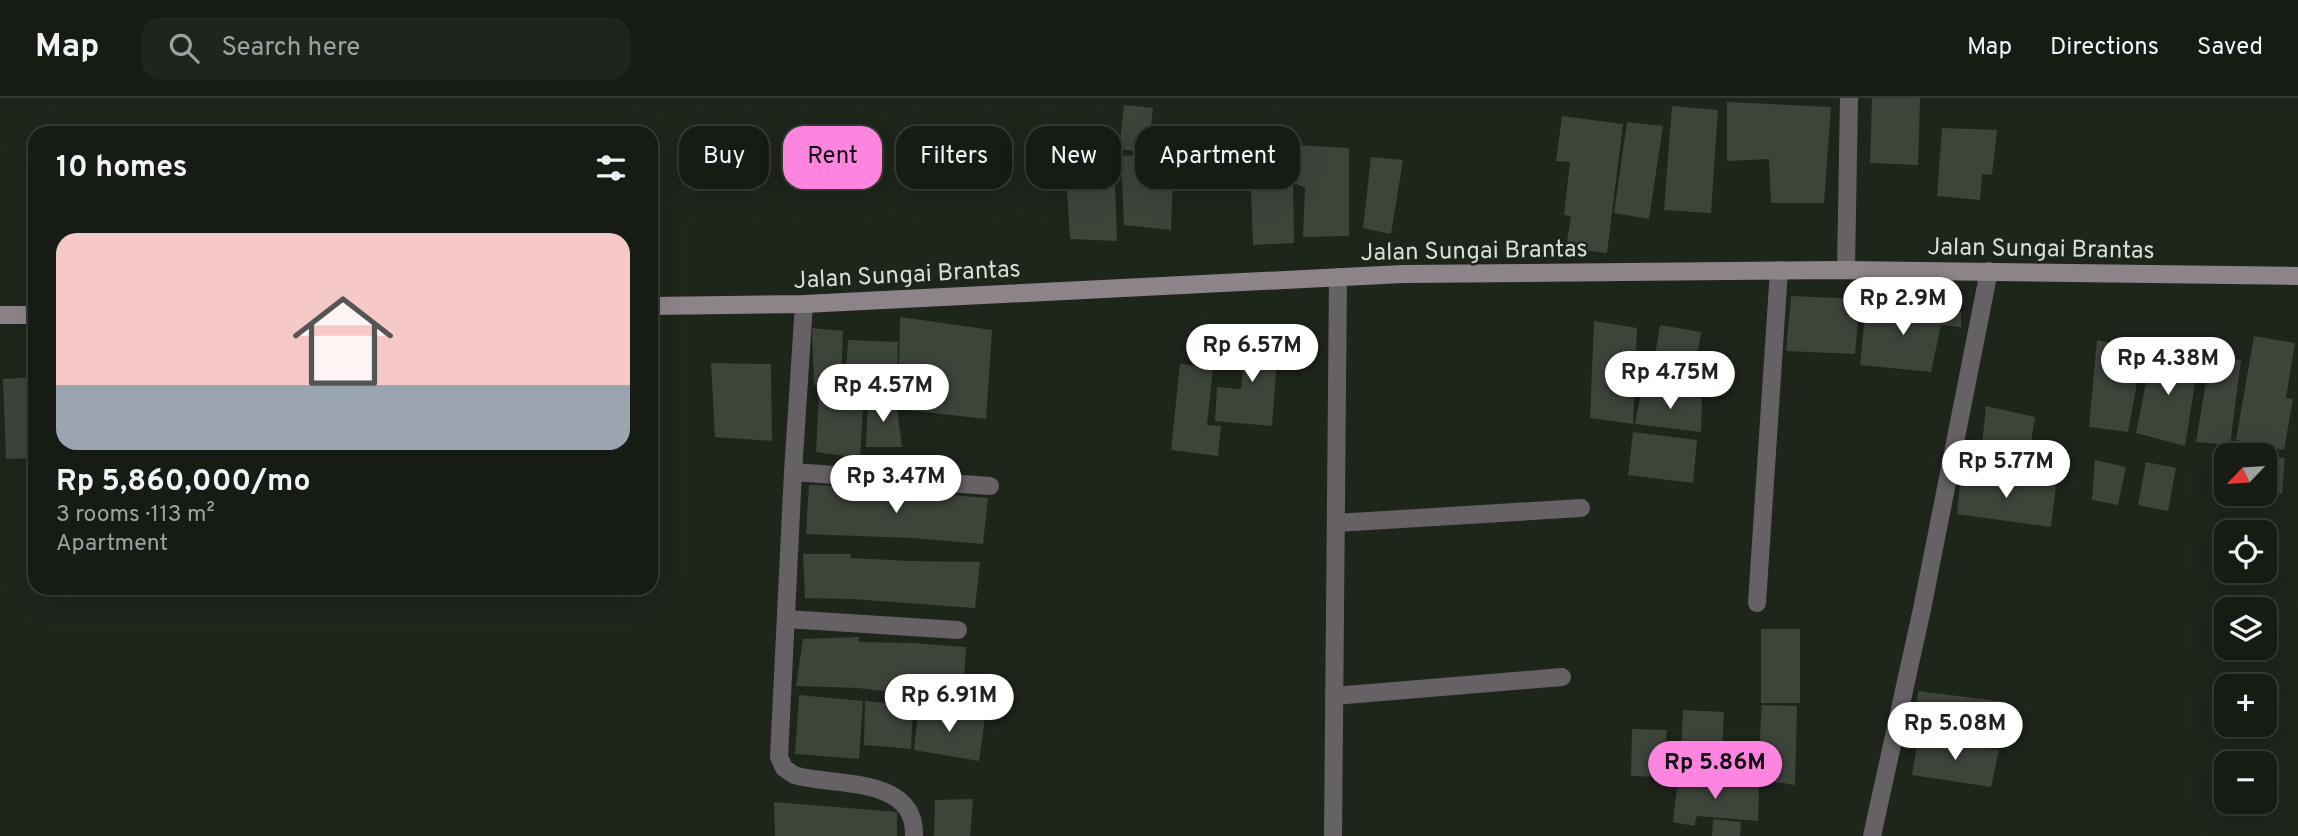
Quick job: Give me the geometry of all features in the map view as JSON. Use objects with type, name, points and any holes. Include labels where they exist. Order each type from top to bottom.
[{"type":"main road","name":"Jalan Sungai Brantas","points":[[658,306],[804,304],[1404,274],[1846,270],[2298,276]]},
{"type":"main road","points":[[0,315],[28,315]]},
{"type":"street","points":[[1846,270],[1849,98]]},
{"type":"street","points":[[1757,603],[1779,270]]},
{"type":"street","points":[[1872,836],[1922,609],[1989,271]]},
{"type":"street","points":[[1333,836],[1338,277]]},
{"type":"street","points":[[804,304],[778,740],[780,763],[794,775],[804,778],[889,792],[904,804],[911,815],[914,836]]},
{"type":"street","points":[[793,472],[990,486]]},
{"type":"street","points":[[1336,523],[1581,508]]},
{"type":"street","points":[[786,620],[958,630]]},
{"type":"street","points":[[1334,696],[1562,677]]},
{"type":"building","points":[[1872,98],[1920,98],[1918,165],[1870,163]]},
{"type":"building","points":[[1727,102],[1831,107],[1824,203],[1771,203],[1769,159],[1727,161]]},
{"type":"building","points":[[1124,105],[1153,108],[1151,126],[1135,126],[1135,151],[1121,149]]},
{"type":"building","points":[[1672,106],[1718,110],[1711,213],[1664,210]]},
{"type":"building","points":[[1562,116],[1623,124],[1607,253],[1566,248],[1571,216],[1564,215],[1570,162],[1556,161]]},
{"type":"building","points":[[1627,122],[1663,126],[1649,219],[1614,213]]},
{"type":"building","points":[[1942,128],[1997,130],[1992,175],[1982,174],[1980,200],[1937,196]]},
{"type":"building","points":[[1300,145],[1349,148],[1349,236],[1303,237],[1305,188],[1300,186]]},
{"type":"building","points":[[1135,155],[1135,189],[1172,189],[1171,230],[1124,225],[1121,156]]},
{"type":"building","points":[[1371,157],[1403,160],[1391,234],[1363,228]]},
{"type":"building","points":[[1067,189],[1115,189],[1117,241],[1070,239]]},
{"type":"building","points":[[1251,189],[1293,189],[1294,243],[1253,245]]},
{"type":"building","points":[[1791,296],[1860,299],[1855,354],[1786,351]]},
{"type":"building","points":[[1866,306],[1961,312],[1961,327],[1941,325],[1931,372],[1860,365]]},
{"type":"building","points":[[900,317],[992,330],[986,419],[898,409]]},
{"type":"building","points":[[1594,321],[1637,328],[1633,424],[1590,418]]},
{"type":"building","points":[[1660,325],[1701,332],[1691,394],[1650,386]]},
{"type":"building","points":[[812,328],[843,331],[841,384],[814,385]]},
{"type":"building","points":[[1246,331],[1279,334],[1272,426],[1215,421],[1217,387],[1241,389]]},
{"type":"building","points":[[2254,336],[2295,343],[2286,398],[2293,399],[2284,450],[2277,449],[2277,443],[2236,440]]},
{"type":"building","points":[[848,340],[898,342],[897,393],[845,385]]},
{"type":"building","points":[[2097,340],[2143,350],[2128,432],[2089,427]]},
{"type":"building","points":[[2153,348],[2199,358],[2185,446],[2136,433]]},
{"type":"building","points":[[2210,357],[2241,360],[2230,443],[2196,442]]},
{"type":"building","points":[[711,363],[771,364],[772,441],[715,437]]},
{"type":"building","points":[[1180,364],[1213,368],[1207,425],[1221,426],[1218,456],[1171,450]]},
{"type":"building","points":[[28,377],[28,458],[6,459],[3,379]]},
{"type":"building","points":[[1642,388],[1702,398],[1701,432],[1635,424]]},
{"type":"building","points":[[819,391],[864,392],[860,458],[816,452]]},
{"type":"building","points":[[868,399],[896,401],[902,447],[866,447]]},
{"type":"building","points":[[1986,406],[2035,417],[2029,455],[1982,445]]},
{"type":"building","points":[[1633,432],[1697,440],[1693,483],[1628,475]]},
{"type":"building","points":[[2277,458],[2285,458],[2282,494],[2277,494]]},
{"type":"building","points":[[2095,460],[2126,467],[2118,505],[2092,500]]},
{"type":"building","points":[[2146,462],[2176,468],[2168,511],[2138,505]]},
{"type":"building","points":[[1961,474],[2056,486],[2051,527],[1957,514]]},
{"type":"building","points":[[809,485],[854,486],[854,492],[914,492],[988,498],[983,544],[806,534]]},
{"type":"building","points":[[803,554],[851,554],[851,558],[980,562],[975,608],[805,598]]},
{"type":"building","points":[[1761,629],[1800,629],[1800,703],[1761,703]]},
{"type":"building","points":[[859,637],[859,642],[966,647],[963,701],[858,688],[796,686],[803,639]]},
{"type":"building","points":[[1918,691],[2007,702],[1998,742],[1914,731]]},
{"type":"building","points":[[799,695],[863,701],[859,759],[795,754]]},
{"type":"building","points":[[865,701],[913,706],[911,749],[864,745]]},
{"type":"building","points":[[1762,705],[1797,706],[1795,785],[1757,779]]},
{"type":"building","points":[[919,706],[985,718],[979,761],[914,750]]},
{"type":"building","points":[[1683,710],[1724,712],[1721,773],[1680,772]]},
{"type":"building","points":[[1632,729],[1667,730],[1662,777],[1631,776]]},
{"type":"building","points":[[1918,738],[1999,750],[1991,787],[1912,775]]},
{"type":"building","points":[[1678,778],[1759,786],[1758,821],[1697,816],[1694,826],[1673,822]]},
{"type":"building","points":[[973,799],[970,836],[934,836],[935,800]]},
{"type":"building","points":[[774,802],[897,812],[897,836],[775,836]]},
{"type":"building","points":[[1713,819],[1741,822],[1740,836],[1712,836]]}]
